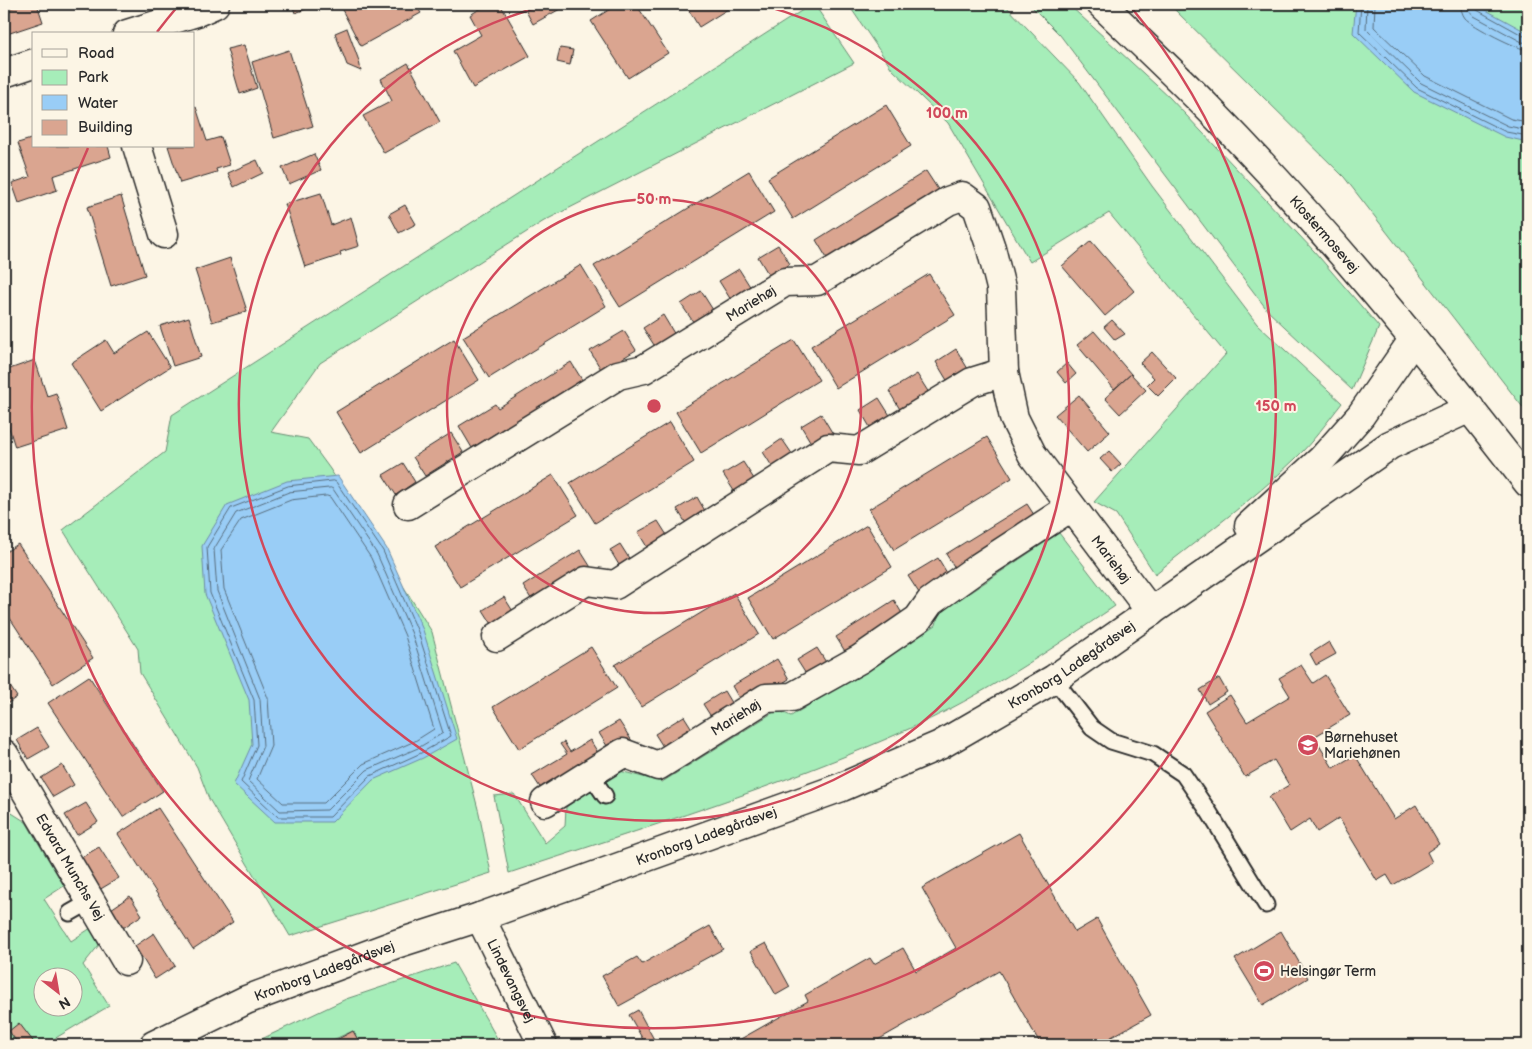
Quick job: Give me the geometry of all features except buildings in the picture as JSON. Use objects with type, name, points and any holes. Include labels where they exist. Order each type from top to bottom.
[{"type":"street","points":[[133,32],[197,12],[215,4]]},
{"type":"street","name":"Klostermosevej","points":[[1101,4],[1229,131],[1321,230],[1470,408],[1528,483]]},
{"type":"street","points":[[4,73],[32,64]]},
{"type":"street","points":[[138,148],[164,234]]},
{"type":"street","name":"Mariehøj","points":[[408,505],[618,375],[644,369],[785,282],[817,282],[948,201],[962,196],[977,207],[991,248],[1001,288],[1004,372],[1014,418],[1032,454],[1151,612]]},
{"type":"street","name":"Kronborg Ladegårdsvej","points":[[1225,560],[1240,535],[1322,459],[1361,415],[1413,340]]},
{"type":"street","points":[[497,637],[586,580],[615,586],[828,448],[859,452],[972,382],[1004,372]]},
{"type":"street","name":"Kronborg Ladegårdsvej","points":[[154,1045],[246,1000],[396,944],[480,917],[842,787],[940,745],[1054,679],[1390,445],[1470,408]]},
{"type":"street","name":"Mariehøj","points":[[545,802],[597,785],[623,753],[658,766],[766,698],[792,697],[860,659],[918,620],[930,602],[1071,507]]},
{"type":"street","name":"Edvard Munchs Vej","points":[[8,768],[80,907],[126,961]]},
{"type":"street","name":"Lindevangsvej","points":[[480,917],[543,1045]]},
{"type":"lane","points":[[1054,679],[1092,728],[1111,741],[1153,754],[1183,774],[1209,812],[1266,906]]},
{"type":"green space","points":[[814,4],[854,63],[544,221],[320,363],[271,432],[308,439],[330,469],[432,632],[479,813],[491,873],[290,936],[209,799],[197,767],[140,673],[138,649],[63,530],[165,452],[172,415]]},
{"type":"green space","points":[[848,4],[1004,4],[1079,82],[1152,186],[1257,324],[1342,403],[1308,446],[1279,474],[1155,574],[1116,514],[1094,502],[1226,354],[1109,213],[1030,262],[948,123],[892,69]]},
{"type":"green space","points":[[1029,4],[1068,4],[1169,97],[1314,251],[1379,327],[1352,390],[1268,311],[1060,35]]},
{"type":"green space","points":[[1169,4],[1528,4],[1528,414],[1344,177]]},
{"type":"green space","points":[[1059,533],[1115,606],[990,687],[911,728],[812,769],[712,806],[509,873],[494,796],[514,794],[545,843],[565,826],[566,807],[613,774],[620,771],[662,782],[777,710],[791,716],[936,625],[940,610],[963,597]]},
{"type":"green space","points":[[4,810],[26,822],[64,886],[44,899],[71,941],[91,928],[99,945],[83,965],[109,1006],[44,1045],[4,1045]]},
{"type":"green space","points":[[454,963],[501,1045],[361,1045],[353,1031],[321,1045],[249,1045],[346,999]]},
{"type":"water","points":[[1356,4],[1475,4],[1528,33],[1528,142],[1505,137],[1414,92],[1353,33]]},
{"type":"water","points":[[338,476],[387,549],[423,630],[457,739],[423,758],[373,780],[332,822],[275,822],[234,784],[252,744],[249,700],[205,594],[202,546],[227,505],[287,481]]},
{"type":"place","name":"Børnehuset Mariehønen","points":[[1308,745]]},
{"type":"place","name":"Helsingør Term","points":[[1264,971]]}]
